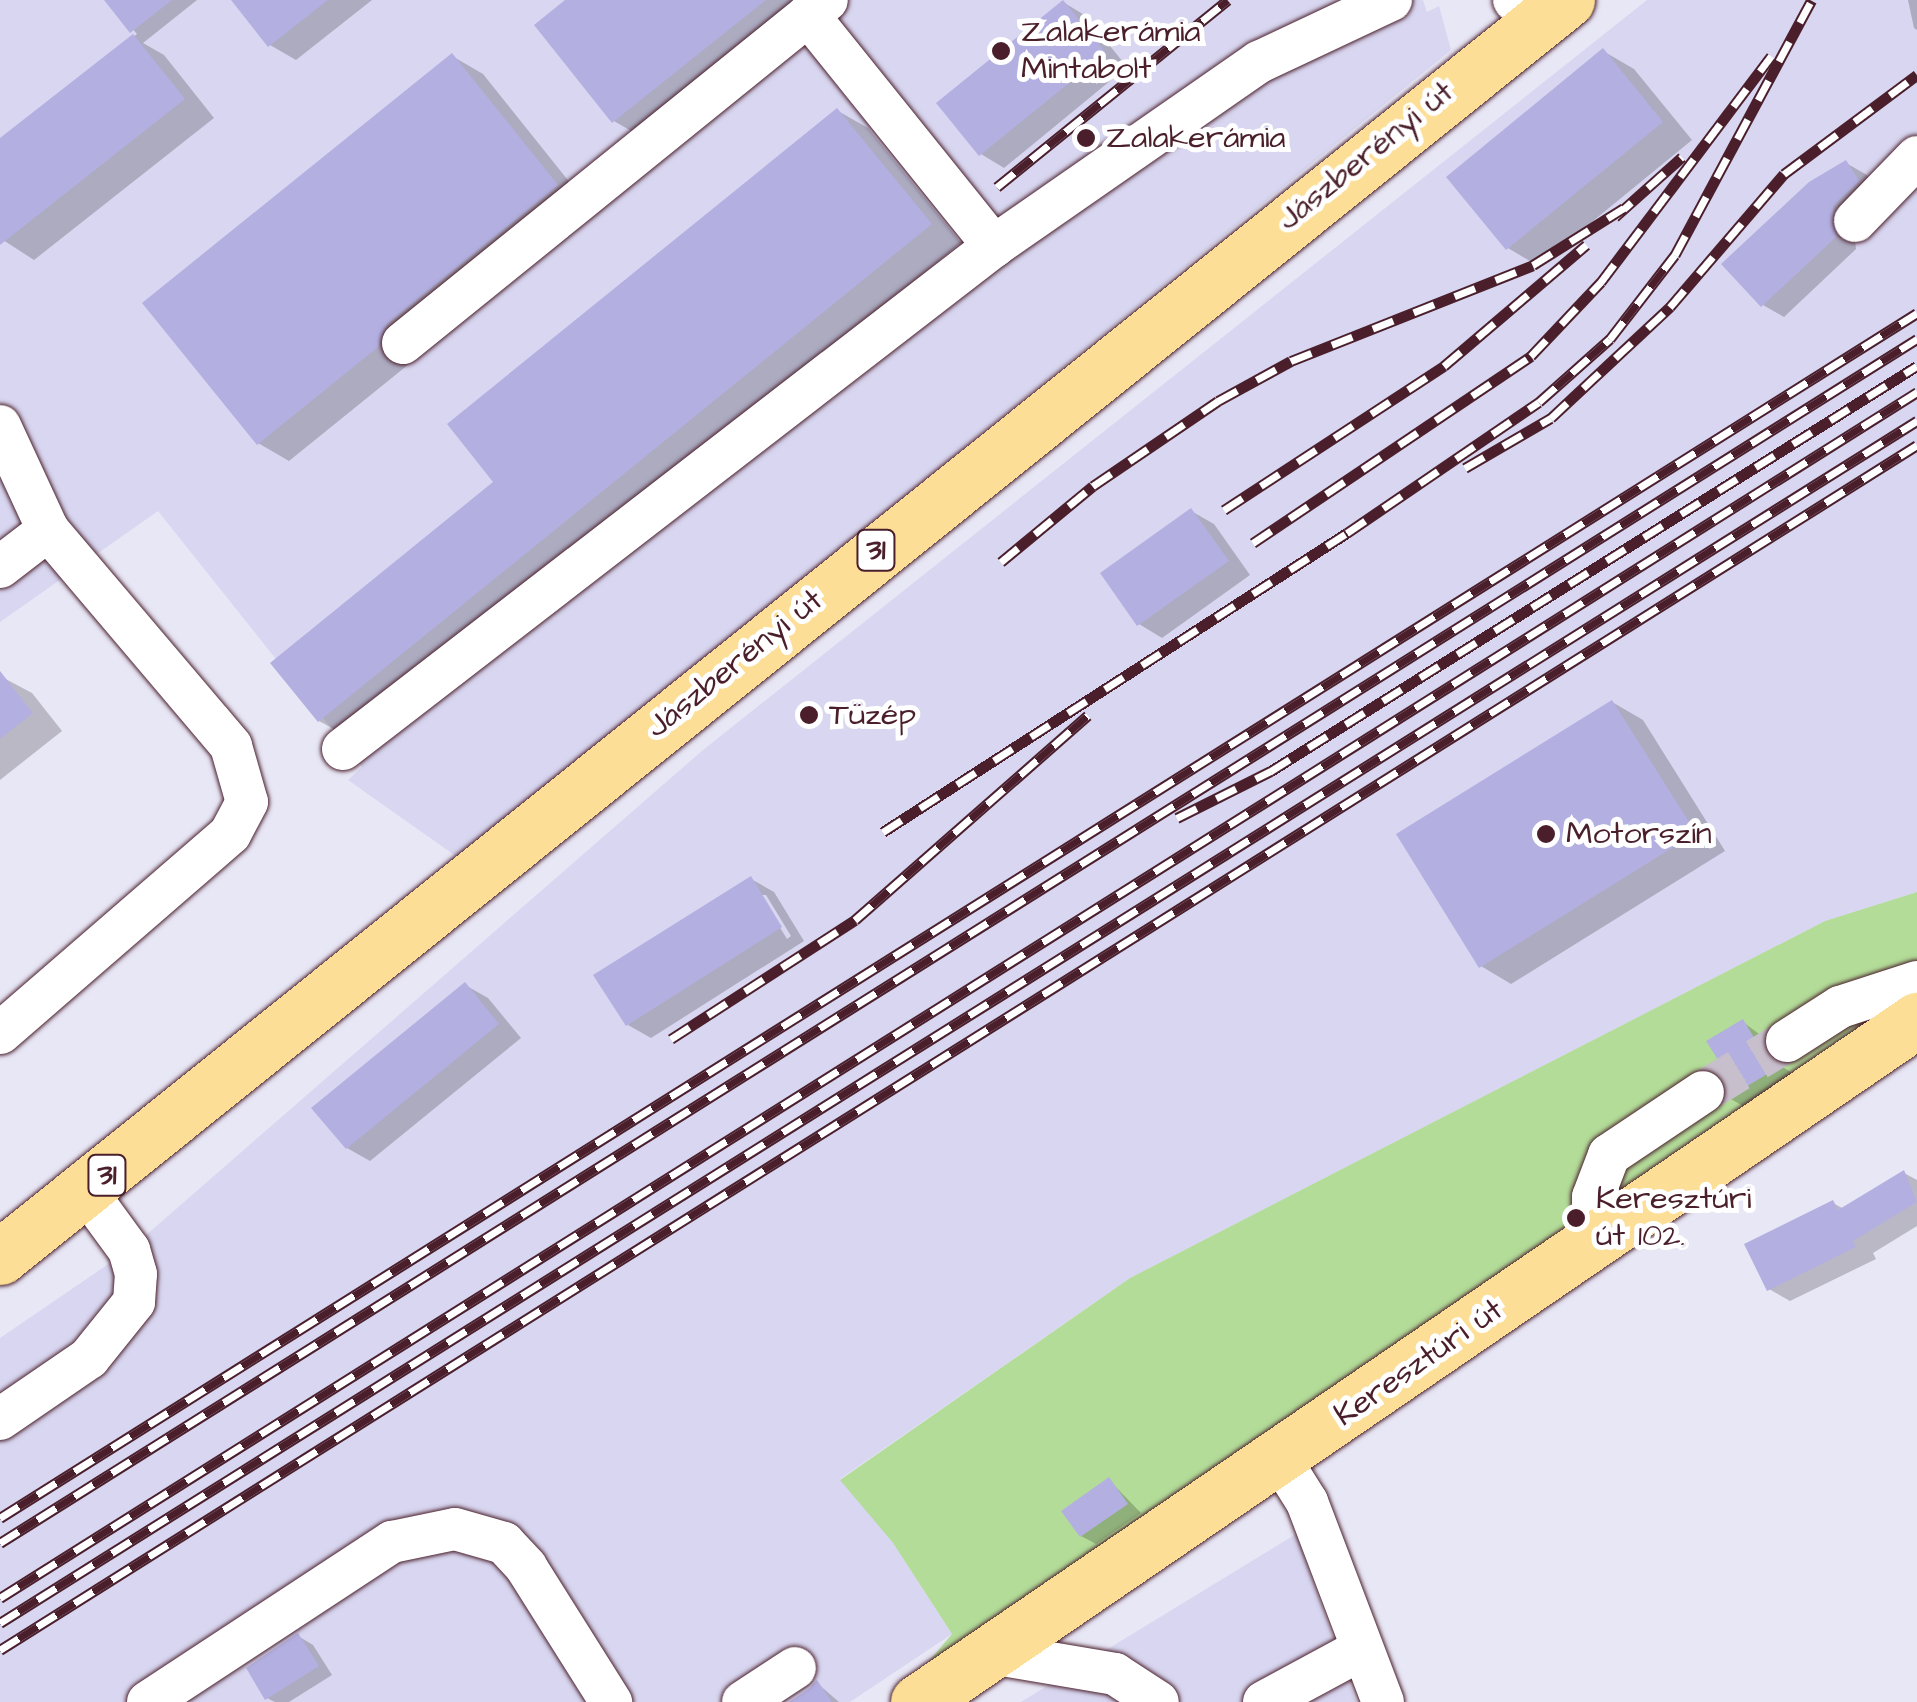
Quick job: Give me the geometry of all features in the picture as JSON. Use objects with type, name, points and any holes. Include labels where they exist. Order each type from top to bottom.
[{"type":"main road","name":"Jászberényi út","points":[[0,1257],[1543,5]]},
{"type":"main road","name":"Keresztúri út","points":[[918,1702],[1280,1459],[1917,1020]]},
{"type":"lane","points":[[343,749],[994,246],[1259,62],[1391,0]]},
{"type":"lane","points":[[404,343],[817,8],[994,246]]},
{"type":"lane","points":[[1855,221],[1917,156]]},
{"type":"lane","points":[[0,426],[48,530],[231,746],[246,802],[230,834],[0,1033]]},
{"type":"lane","points":[[0,567],[48,530]]},
{"type":"lane","points":[[1786,1041],[1840,1007],[1917,982]]},
{"type":"lane","points":[[1593,1244],[1594,1197],[1610,1155],[1703,1092]]},
{"type":"lane","points":[[0,1419],[89,1358],[134,1302],[136,1274],[129,1250],[86,1191]]},
{"type":"lane","points":[[1280,1459],[1306,1502],[1383,1702]]},
{"type":"lane","points":[[148,1702],[392,1542],[456,1529],[504,1543],[526,1567],[611,1702]]},
{"type":"lane","points":[[1264,1702],[1362,1648]]},
{"type":"lane","points":[[991,1652],[1115,1674],[1158,1702]]},
{"type":"lane","points":[[743,1702],[795,1668]]},
{"type":"shaded area","points":[[0,0],[1423,0],[1427,12],[1439,6],[1451,50],[460,859],[348,780],[362,767],[158,511],[0,622]]},
{"type":"shaded area","points":[[1647,0],[1917,0],[1917,892],[1825,921],[1130,1278],[840,1479],[893,1543],[952,1634],[850,1702],[0,1702],[0,1338],[129,1250],[703,750]]},
{"type":"shaded area","points":[[1296,1534],[1356,1702],[1021,1702]]},
{"type":"green space","points":[[1917,892],[1917,1038],[895,1701],[952,1634],[893,1543],[840,1480],[1130,1278],[1825,921]]},
{"type":"building","points":[[104,0],[172,0],[130,33]]},
{"type":"building","points":[[231,0],[328,0],[268,47]]},
{"type":"building","points":[[565,0],[766,0],[612,123],[534,25]]},
{"type":"building","points":[[1063,0],[1106,53],[979,156],[936,103]]},
{"type":"building","points":[[133,34],[185,99],[0,245],[0,138]]},
{"type":"building","points":[[1603,48],[1663,122],[1506,250],[1446,177]]},
{"type":"building","points":[[452,53],[558,185],[387,324],[378,347],[257,445],[142,303]]},
{"type":"building","points":[[837,108],[932,224],[318,722],[270,663],[493,482],[447,424]]},
{"type":"building","points":[[1846,160],[1859,181],[1833,206],[1836,237],[1761,307],[1721,264],[1809,182]]},
{"type":"building","points":[[1191,508],[1229,561],[1137,626],[1100,573]]},
{"type":"building","points":[[0,671],[33,713],[0,739]]},
{"type":"building","name":"Motorszín","points":[[1612,700],[1696,833],[1479,968],[1396,834]]},
{"type":"building","points":[[751,876],[782,927],[626,1026],[593,975]]},
{"type":"building","points":[[465,982],[499,1024],[346,1149],[311,1108]]},
{"type":"building","points":[[1743,1019],[1756,1041],[1763,1036],[1767,1055],[1782,1065],[1726,1099],[1724,1079],[1711,1069],[1720,1063],[1706,1041]]},
{"type":"building","points":[[1904,1170],[1917,1202],[1853,1241],[1856,1247],[1767,1291],[1744,1244],[1833,1200],[1838,1210]]},
{"type":"building","points":[[1109,1477],[1128,1504],[1080,1537],[1061,1511]]},
{"type":"building","points":[[298,1633],[319,1666],[265,1700],[246,1668]]},
{"type":"building","points":[[817,1680],[832,1702],[789,1702],[809,1689]]},
{"type":"tunnel","points":[[1703,1092],[1787,1041]]},
{"type":"railway","points":[[997,187],[1228,0]]},
{"type":"railway","points":[[883,832],[1347,533],[1539,402],[1610,339],[1675,255],[1812,0]]},
{"type":"railway","points":[[1253,543],[1531,356],[1601,282],[1771,56]]},
{"type":"railway","points":[[1465,468],[1551,418],[1670,307],[1784,174],[1917,75]]},
{"type":"railway","points":[[1615,217],[1682,157]]},
{"type":"railway","points":[[1001,562],[1093,486],[1218,401],[1291,361],[1533,265],[1624,208]]},
{"type":"railway","points":[[1224,510],[1444,366],[1586,245]]},
{"type":"railway","points":[[0,1518],[1917,313]]},
{"type":"railway","points":[[0,1543],[1917,339]]},
{"type":"railway","points":[[1177,818],[1271,771],[1917,366]]},
{"type":"railway","points":[[0,1598],[1917,392]]},
{"type":"railway","points":[[0,1623],[1917,421]]},
{"type":"railway","points":[[0,1650],[1917,445]]},
{"type":"railway","points":[[671,1039],[855,920],[1088,715]]},
{"type":"place","name":"Zalakerámia Mintabolt","points":[[1001,51]]},
{"type":"place","name":"Zalakerámia","points":[[1086,138]]},
{"type":"place","name":"Tüzép","points":[[809,715]]},
{"type":"place","name":"Motorszín","points":[[1546,834]]},
{"type":"place","name":"Keresztúri út 102.","points":[[1576,1218]]}]
